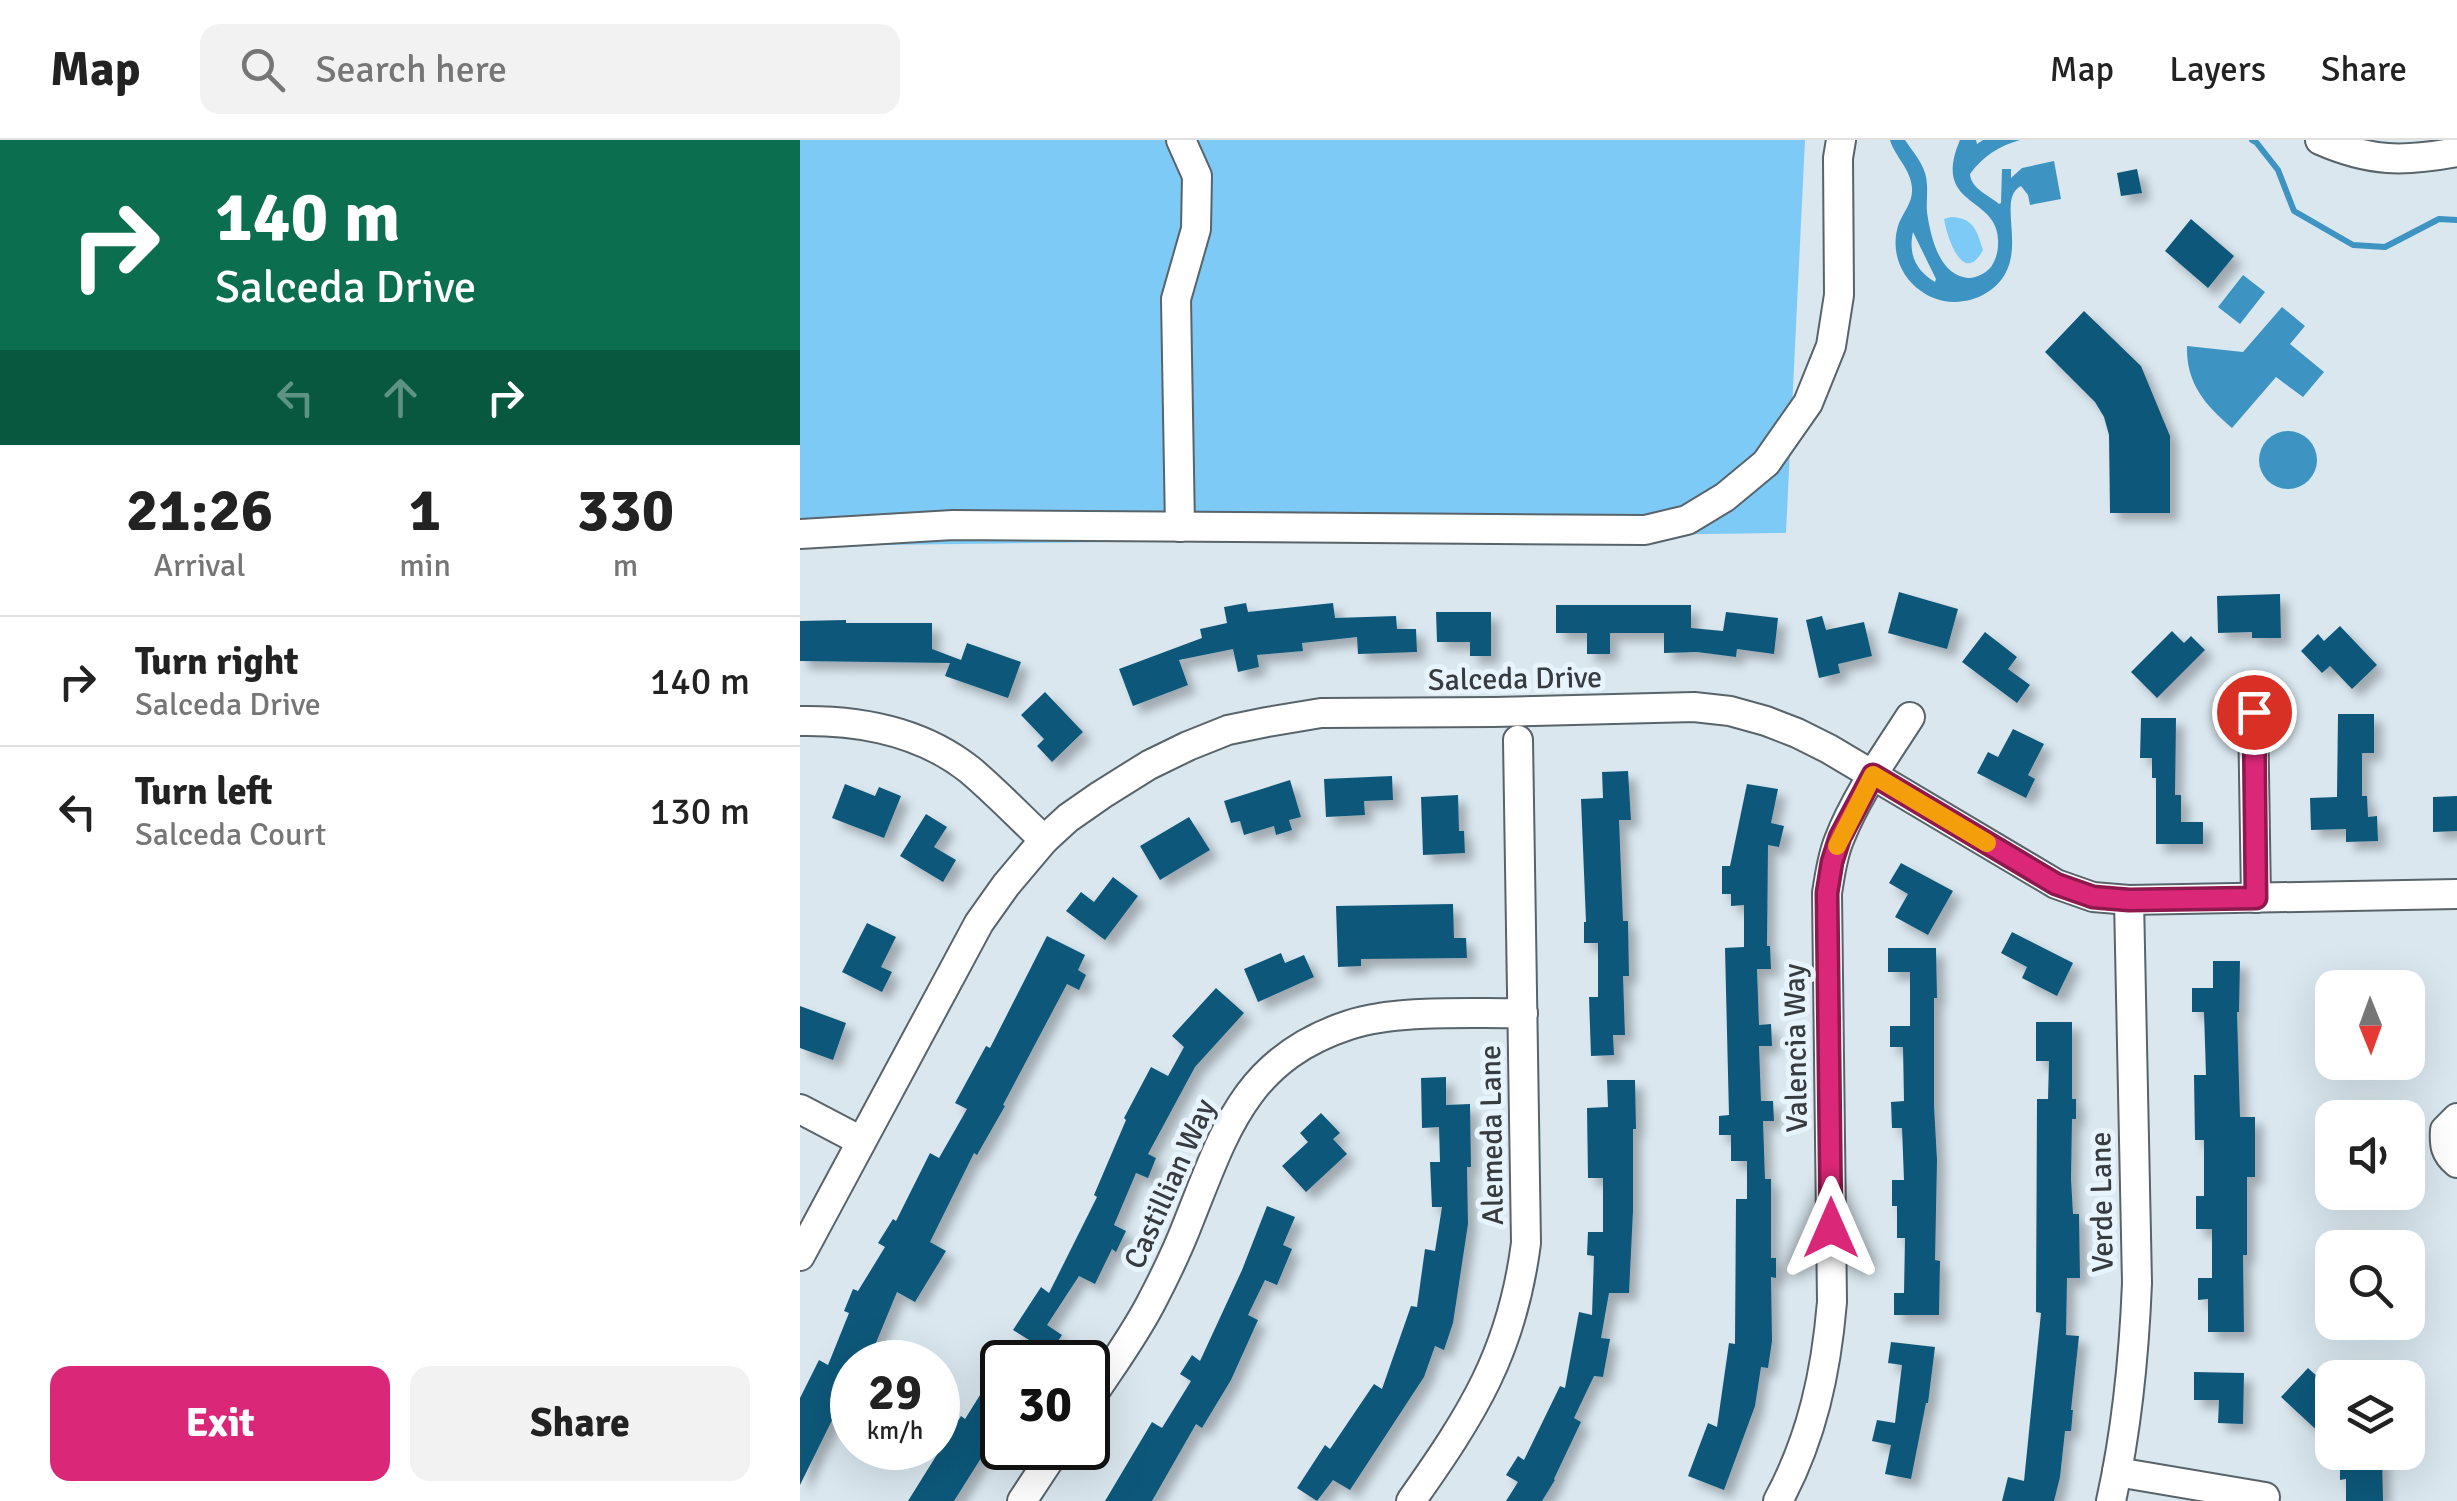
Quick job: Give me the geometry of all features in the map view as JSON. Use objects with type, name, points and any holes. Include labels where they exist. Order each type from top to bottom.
[{"type":"street","points":[[1180,527],[1176,299],[1196,229],[1197,176],[1181,140]]},
{"type":"street","points":[[800,534],[953,526],[1645,530],[1687,520],[1725,497],[1766,463],[1808,404],[1831,346],[1839,295],[1841,140]]},
{"type":"street","points":[[2320,140],[2382,159],[2429,158],[2457,152]]},
{"type":"street","name":"Salceda Drive","points":[[800,1256],[978,923],[1006,885],[1044,840],[1100,795],[1149,765],[1228,730],[1321,713],[1694,707],[1730,711],[1797,733],[2056,884],[2093,897],[2129,900],[2457,894]]},
{"type":"street","points":[[2254,712],[2256,898]]},
{"type":"street","name":"Valencia Way","points":[[1778,1501],[1818,1402],[1830,1334],[1827,893],[1832,862],[1840,837],[1873,775],[1910,717]]},
{"type":"street","points":[[800,720],[872,725],[941,751],[969,770],[1044,840]]},
{"type":"street","name":"Alemeda Lane","points":[[1411,1501],[1478,1400],[1496,1362],[1521,1279],[1526,1243],[1518,740]]},
{"type":"street","name":"Verde Lane","points":[[2111,1501],[2130,1396],[2136,1283],[2129,900]]},
{"type":"street","name":"Castillian Way","points":[[1110,1368],[1152,1302],[1222,1136],[1239,1106],[1260,1080],[1290,1054],[1350,1024],[1384,1016],[1523,1013]]},
{"type":"street","points":[[800,1109],[862,1141]]},
{"type":"street","points":[[2457,1118],[2445,1130],[2444,1146],[2457,1163]]},
{"type":"street","points":[[1022,1501],[1042,1470]]},
{"type":"street","points":[[2117,1472],[2265,1497]]},
{"type":"shaded area","points":[[800,140],[1805,140],[1786,533],[800,546]]},
{"type":"shaded area","points":[[1890,140],[1905,140],[1921,164],[1927,183],[1933,241],[1941,260],[1963,277],[1988,270],[1998,245],[1990,217],[1960,191],[1954,179],[1953,163],[1960,140],[1976,140],[1977,144],[1983,140],[2020,140],[1992,152],[1970,174],[1977,188],[1999,204],[2002,169],[2011,169],[2011,178],[2022,168],[2054,161],[2061,199],[2030,205],[2021,186],[2011,204],[2012,246],[2004,276],[1992,289],[1975,298],[1953,302],[1936,299],[1913,285],[1898,261],[1896,232],[1912,188]],"holes":[[[1913,232],[1935,282],[1928,278],[1915,261]]]},
{"type":"shaded area","points":[[1951,217],[1974,227],[1983,250],[1976,260],[1969,263],[1957,255],[1944,219]]},
{"type":"shaded area","points":[[2243,275],[2265,292],[2240,324],[2218,307]]},
{"type":"shaded area","points":[[2282,307],[2305,326],[2290,344],[2324,372],[2303,397],[2276,377],[2232,428],[2199,392],[2190,371],[2187,346],[2243,352]]},
{"type":"shaded area","points":[[2288,431],[2309,439],[2317,460],[2309,481],[2288,489],[2267,481],[2259,460],[2267,439]]},
{"type":"building","points":[[2137,169],[2142,193],[2121,196],[2117,173]]},
{"type":"building","points":[[2191,219],[2234,256],[2208,288],[2165,251]]},
{"type":"building","points":[[2084,311],[2141,366],[2170,436],[2170,513],[2110,513],[2109,435],[2104,417],[2095,402],[2045,352]]},
{"type":"building","points":[[1899,592],[1958,609],[1947,649],[1888,633]]},
{"type":"building","points":[[2280,594],[2281,638],[2252,638],[2252,632],[2218,633],[2217,596]]},
{"type":"building","points":[[1246,603],[1248,612],[1333,603],[1335,618],[1396,616],[1397,629],[1416,629],[1417,652],[1358,654],[1357,637],[1302,643],[1303,651],[1257,655],[1259,667],[1238,672],[1233,649],[1179,660],[1188,685],[1133,706],[1119,669],[1202,638],[1200,629],[1227,623],[1224,607]]},
{"type":"building","points":[[1556,605],[1691,605],[1691,628],[1723,631],[1726,612],[1778,618],[1774,654],[1737,649],[1736,657],[1664,653],[1664,633],[1610,633],[1610,654],[1587,654],[1587,633],[1556,633]]},
{"type":"building","points":[[1436,612],[1491,612],[1491,656],[1470,656],[1470,642],[1437,642]]},
{"type":"building","points":[[1822,616],[1826,630],[1864,622],[1872,656],[1838,664],[1840,673],[1819,678],[1806,620]]},
{"type":"building","points":[[800,621],[932,623],[932,649],[961,660],[967,643],[1021,662],[1008,698],[945,676],[950,663],[800,661]]},
{"type":"building","points":[[2340,626],[2377,665],[2352,689],[2330,666],[2322,673],[2301,651],[2318,634],[2324,641]]},
{"type":"building","points":[[2172,631],[2184,643],[2191,636],[2205,650],[2157,698],[2131,672]]},
{"type":"building","points":[[1985,632],[2017,657],[2008,669],[2030,685],[2017,703],[1962,662]]},
{"type":"building","points":[[1045,692],[1083,732],[1052,762],[1037,746],[1044,739],[1021,715]]},
{"type":"building","points":[[2338,714],[2374,714],[2374,753],[2362,753],[2362,796],[2367,796],[2368,817],[2377,816],[2378,841],[2346,842],[2346,829],[2311,830],[2310,798],[2337,797]]},
{"type":"building","points":[[2141,718],[2176,718],[2175,795],[2181,795],[2181,822],[2203,822],[2203,844],[2156,844],[2156,778],[2152,778],[2152,758],[2140,758]]},
{"type":"building","points":[[2013,729],[2044,744],[2028,775],[2035,779],[2026,798],[1977,773],[1988,752],[1998,757]]},
{"type":"building","points":[[1628,771],[1631,820],[1619,820],[1623,921],[1628,921],[1629,976],[1623,976],[1625,1035],[1613,1035],[1614,1055],[1591,1056],[1589,997],[1598,997],[1598,943],[1584,943],[1581,799],[1603,798],[1602,772]]},
{"type":"building","points":[[1392,776],[1393,800],[1364,801],[1365,815],[1326,817],[1324,779]]},
{"type":"building","points":[[1290,780],[1301,817],[1289,820],[1292,830],[1276,835],[1274,826],[1244,835],[1240,821],[1231,823],[1224,801]]},
{"type":"building","points":[[845,784],[875,796],[879,787],[901,796],[884,838],[832,818]]},
{"type":"building","points":[[1747,784],[1778,789],[1771,823],[1784,826],[1779,847],[1768,845],[1767,946],[1771,969],[1757,969],[1759,1025],[1771,1024],[1772,1046],[1759,1046],[1761,1101],[1773,1101],[1774,1121],[1763,1121],[1765,1179],[1771,1179],[1771,1258],[1776,1258],[1776,1278],[1771,1277],[1772,1341],[1768,1368],[1761,1367],[1755,1406],[1724,1490],[1688,1476],[1708,1423],[1717,1427],[1729,1343],[1735,1344],[1736,1199],[1747,1199],[1747,1161],[1731,1161],[1731,1135],[1719,1135],[1719,1116],[1729,1115],[1725,948],[1744,947],[1744,905],[1731,906],[1731,894],[1722,894],[1722,866],[1730,866]]},
{"type":"building","points":[[1458,795],[1459,831],[1464,831],[1465,853],[1423,855],[1421,797]]},
{"type":"building","points":[[2457,796],[2457,831],[2433,832],[2433,797]]},
{"type":"building","points":[[926,814],[947,827],[934,847],[956,860],[943,882],[900,856]]},
{"type":"building","points":[[1189,817],[1210,850],[1160,880],[1140,846]]},
{"type":"building","points":[[1901,863],[1953,891],[1928,935],[1895,917],[1908,894],[1889,883]]},
{"type":"building","points":[[1113,877],[1138,896],[1105,940],[1066,911],[1081,892],[1094,902]]},
{"type":"building","points":[[1453,904],[1454,938],[1466,938],[1467,958],[1361,959],[1361,966],[1338,967],[1336,906]]},
{"type":"building","points":[[867,923],[896,937],[881,967],[892,972],[882,992],[842,972]]},
{"type":"building","points":[[2012,932],[2073,963],[2057,996],[2022,978],[2027,967],[2001,953]]},
{"type":"building","points":[[1047,936],[1085,955],[1078,970],[1086,975],[1079,990],[1067,984],[930,1242],[946,1251],[915,1302],[897,1292],[877,1340],[838,1340],[853,1289],[858,1291],[885,1247],[878,1243],[893,1219],[896,1221],[930,1153],[939,1158],[967,1109],[955,1103],[986,1046],[990,1048]]},
{"type":"building","points":[[1888,948],[1936,948],[1935,1260],[1940,1261],[1939,1315],[1894,1315],[1894,1293],[1904,1293],[1905,1238],[1897,1238],[1897,1206],[1892,1206],[1892,1180],[1904,1180],[1902,1128],[1892,1128],[1891,1102],[1904,1101],[1903,1047],[1890,1047],[1890,1026],[1910,1026],[1910,972],[1888,972]]},
{"type":"building","points":[[1281,953],[1285,963],[1304,955],[1314,977],[1258,1002],[1244,969]]},
{"type":"building","points":[[2213,961],[2240,961],[2240,1117],[2255,1117],[2255,1177],[2247,1177],[2247,1255],[2243,1255],[2244,1332],[2208,1332],[2208,1299],[2198,1300],[2198,1278],[2212,1278],[2212,1229],[2196,1229],[2196,1196],[2204,1196],[2204,1140],[2195,1140],[2194,1075],[2206,1075],[2204,1012],[2192,1012],[2192,988],[2213,988]]},
{"type":"building","points":[[1216,988],[1244,1013],[1195,1067],[1148,1154],[1156,1158],[1148,1178],[1136,1173],[1114,1225],[1126,1231],[1116,1252],[1112,1249],[1095,1284],[1079,1276],[1047,1325],[1062,1335],[1059,1340],[1029,1340],[1013,1330],[1041,1287],[1049,1293],[1097,1197],[1094,1195],[1124,1118],[1151,1067],[1168,1076],[1184,1047],[1172,1036]]},
{"type":"building","points":[[800,1006],[846,1023],[833,1060],[800,1048]]},
{"type":"building","points":[[2036,1022],[2072,1022],[2072,1099],[2076,1099],[2076,1119],[2072,1119],[2071,1179],[2073,1214],[2079,1214],[2080,1278],[2067,1278],[2066,1335],[2079,1336],[2071,1431],[2065,1431],[2054,1501],[2002,1501],[2008,1477],[2024,1481],[2041,1313],[2036,1312],[2037,1099],[2048,1099],[2049,1061],[2036,1061]]},
{"type":"building","points":[[1446,1077],[1446,1105],[1470,1104],[1468,1224],[1453,1323],[1444,1350],[1435,1346],[1424,1377],[1350,1490],[1333,1480],[1317,1501],[1297,1488],[1325,1445],[1330,1449],[1374,1384],[1382,1389],[1411,1306],[1417,1307],[1425,1249],[1435,1251],[1442,1207],[1432,1207],[1430,1162],[1440,1162],[1439,1127],[1422,1128],[1421,1078]]},
{"type":"building","points":[[1607,1080],[1635,1080],[1629,1293],[1609,1293],[1601,1338],[1610,1339],[1603,1377],[1594,1376],[1574,1418],[1581,1422],[1555,1480],[1542,1501],[1506,1501],[1518,1482],[1506,1475],[1518,1456],[1524,1460],[1560,1386],[1565,1388],[1579,1312],[1592,1315],[1594,1256],[1587,1255],[1588,1232],[1603,1232],[1603,1178],[1588,1178],[1587,1108],[1608,1107]]},
{"type":"building","points":[[1321,1113],[1340,1133],[1333,1139],[1347,1154],[1306,1192],[1282,1166],[1308,1142],[1300,1133]]},
{"type":"building","points":[[1267,1206],[1295,1217],[1283,1245],[1292,1249],[1277,1285],[1265,1280],[1248,1315],[1258,1320],[1231,1380],[1202,1428],[1196,1424],[1152,1501],[1105,1501],[1152,1422],[1162,1428],[1191,1381],[1180,1374],[1192,1355],[1200,1361]]},
{"type":"building","points":[[1891,1342],[1935,1347],[1928,1403],[1911,1479],[1885,1474],[1891,1445],[1872,1441],[1877,1420],[1895,1423],[1902,1365],[1888,1363]]},
{"type":"building","points":[[819,1360],[828,1365],[830,1360],[830,1424],[800,1485],[800,1398]]},
{"type":"building","points":[[2308,1368],[2315,1374],[2315,1429],[2281,1397]]},
{"type":"building","points":[[2194,1372],[2244,1373],[2243,1424],[2218,1423],[2219,1400],[2194,1400]]},
{"type":"building","points":[[980,1395],[980,1460],[954,1501],[908,1501],[927,1470],[960,1470],[960,1418],[965,1419]]},
{"type":"building","points":[[2340,1470],[2382,1470],[2383,1501],[2346,1501],[2346,1479],[2340,1480]]},
{"type":"waterway","points":[[2252,140],[2278,170],[2294,211],[2353,245],[2385,247],[2439,219],[2457,220]]},
{"type":"slow traffic","points":[[1837,846],[1873,775],[1987,843]]},
{"type":"route","points":[[1831,1228],[1827,893],[1840,837],[1873,775],[2056,884],[2093,897],[2256,898],[2254,712]]}]
